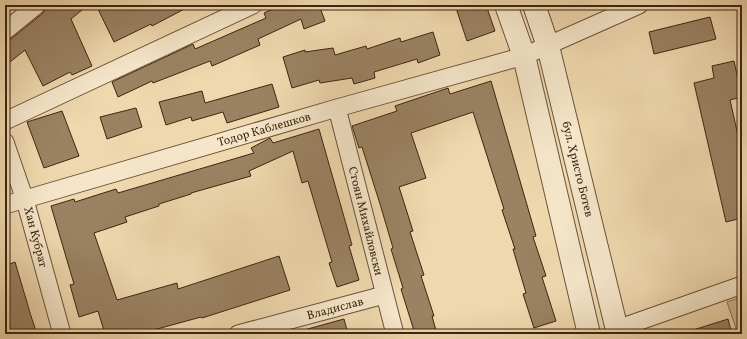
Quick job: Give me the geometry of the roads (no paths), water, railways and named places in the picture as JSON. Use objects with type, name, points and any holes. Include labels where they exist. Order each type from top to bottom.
[{"type":"street","points":[[5,30],[37,5]]},
{"type":"street","points":[[5,121],[253,5]]},
{"type":"street","points":[[506,5],[524,56],[589,334]]},
{"type":"street","name":"бул. Христо Ботев","points":[[534,5],[548,46],[617,331]]},
{"type":"street","points":[[548,46],[639,5]]},
{"type":"street","name":"Тодор Каблешков","points":[[5,206],[337,108],[524,56],[548,46]]},
{"type":"street","name":"Стоян Михайловски","points":[[337,108],[395,334]]},
{"type":"street","name":"Хан Кубрат","points":[[5,142],[25,200],[62,334]]},
{"type":"street","points":[[617,331],[742,284]]},
{"type":"street","name":"Владислав","points":[[238,334],[384,295]]}]
